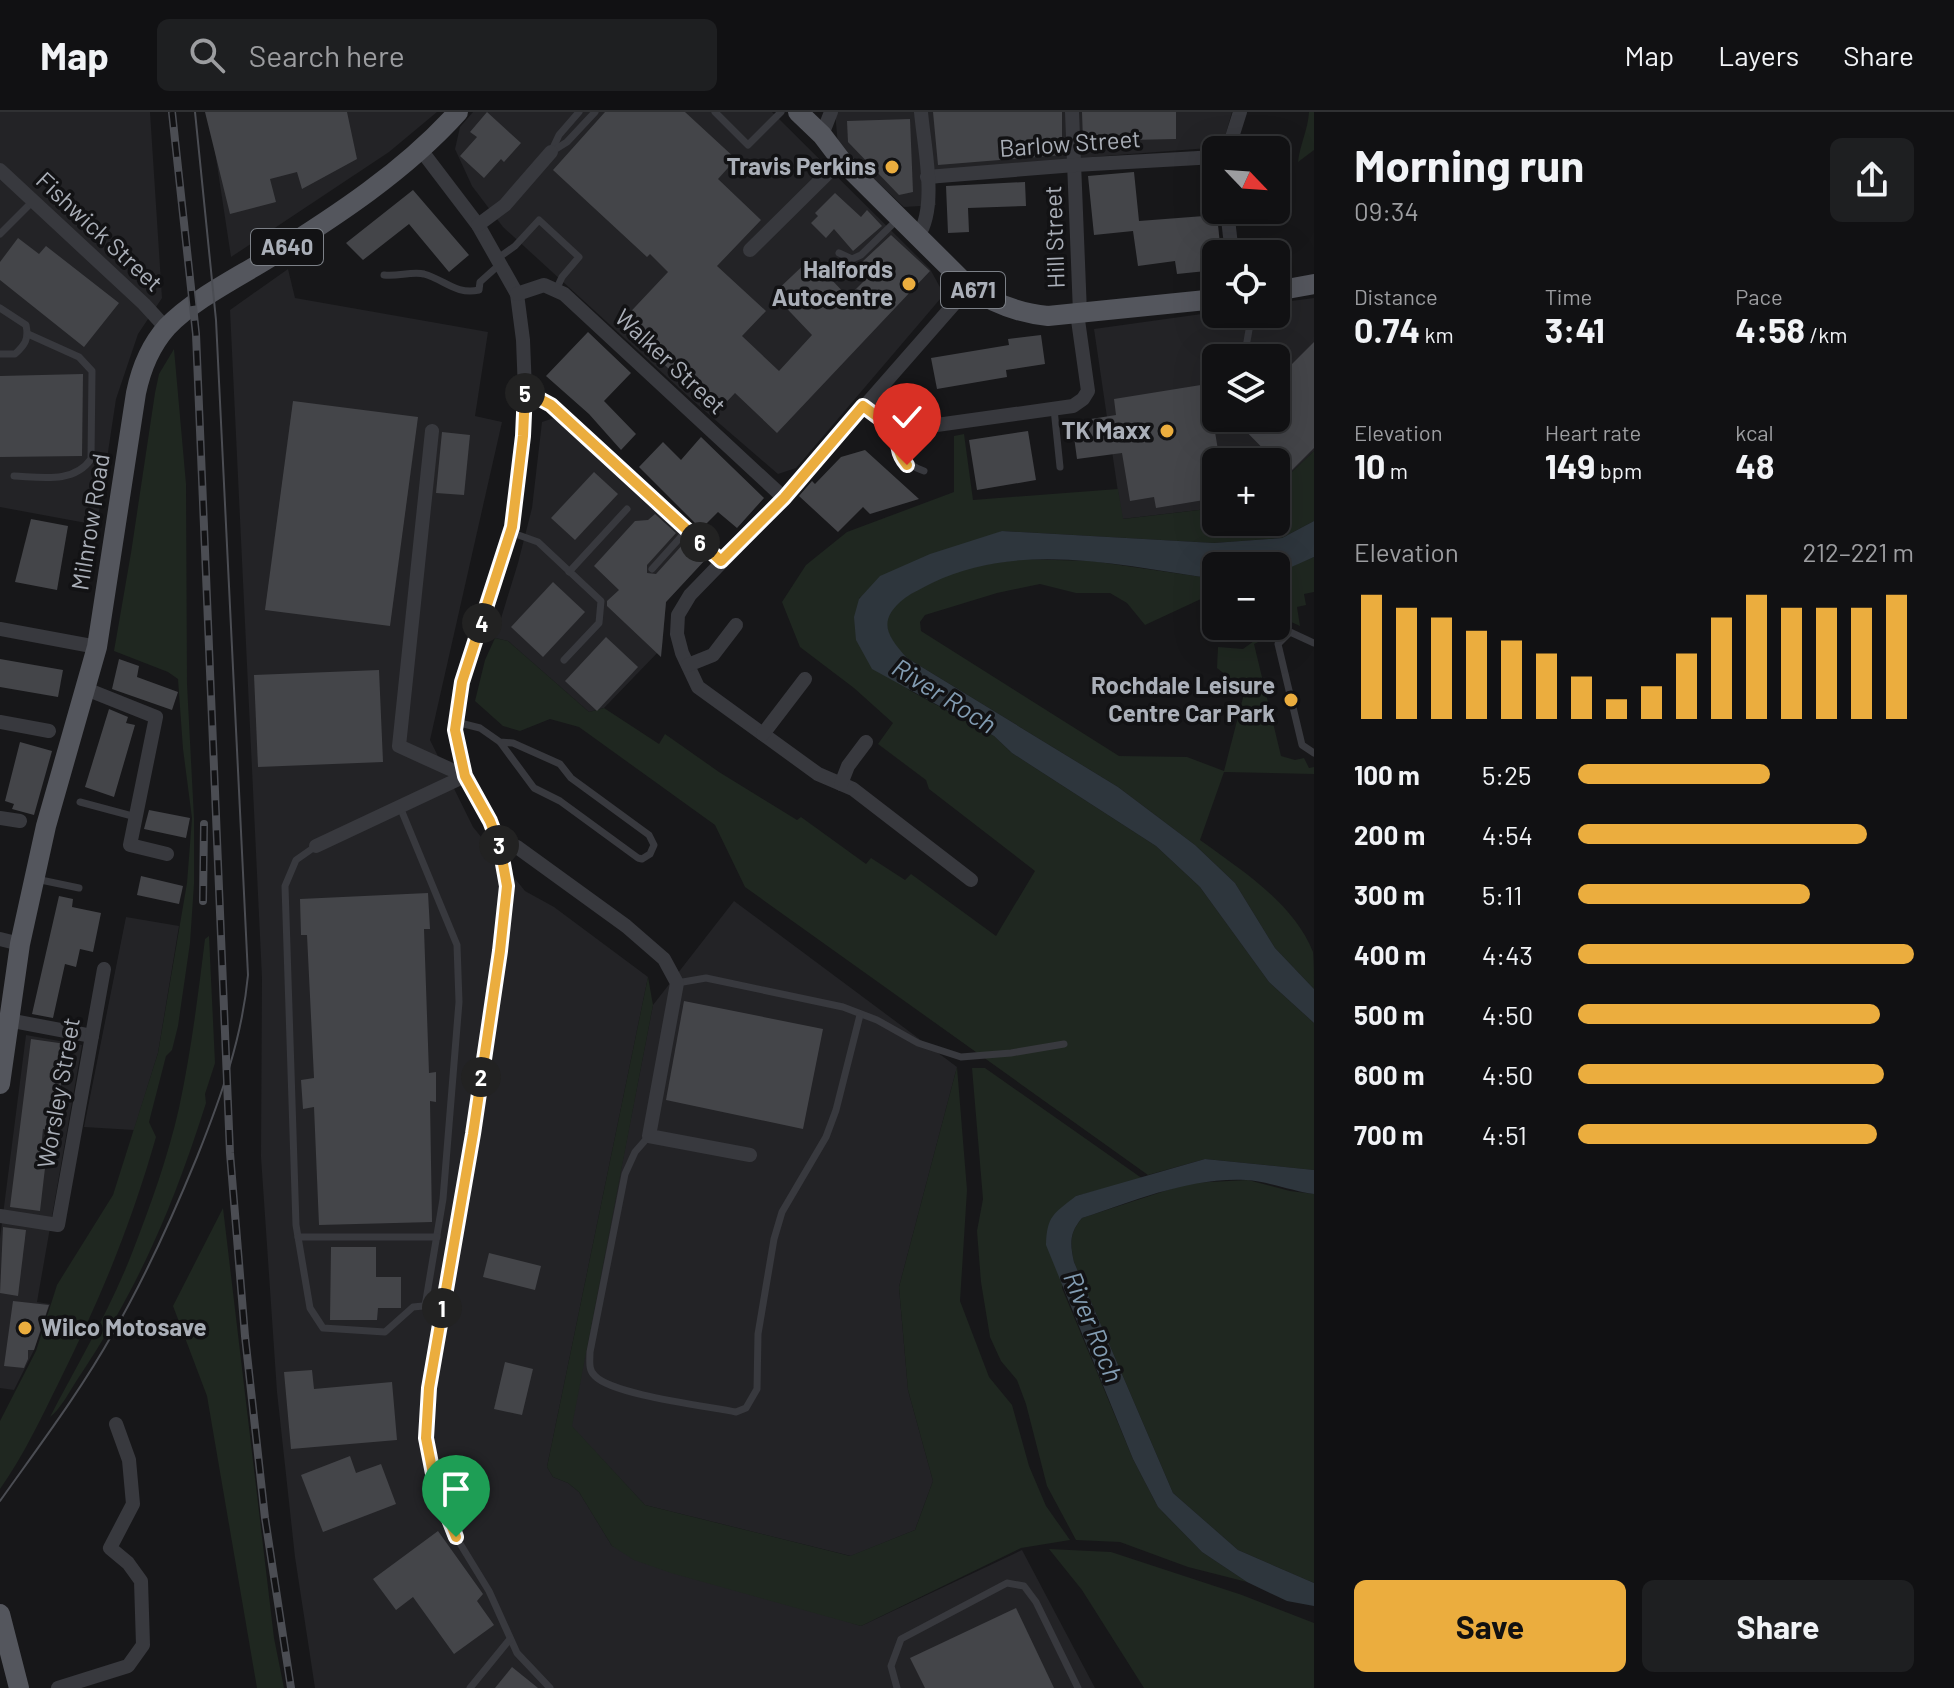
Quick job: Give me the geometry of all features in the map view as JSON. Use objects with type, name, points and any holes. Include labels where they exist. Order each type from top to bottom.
[{"type":"main road","name":"Milnrow Road","points":[[0,1084],[8,1020],[10,942],[34,879],[97,647],[139,377],[151,350],[166,328],[190,309],[347,205],[421,150],[458,112]]},
{"type":"main road","name":"A671","points":[[798,112],[822,135],[841,160],[969,287],[990,301],[1022,313],[1048,316],[1202,300]]},
{"type":"main road","points":[[1290,288],[1314,284]]},
{"type":"main road","points":[[0,1614],[19,1688]]},
{"type":"street","points":[[822,135],[831,112]]},
{"type":"street","points":[[918,236],[926,224],[929,204],[921,112]]},
{"type":"street","name":"Hill Street","points":[[1054,409],[1073,406],[1088,391],[1078,313],[1072,112]]},
{"type":"street","points":[[1232,136],[1240,112]]},
{"type":"street","points":[[421,150],[478,225],[517,294],[525,391],[523,436],[510,532],[462,682],[455,730],[465,776],[490,821],[500,847],[507,886],[500,951],[429,1388],[426,1438],[435,1484]]},
{"type":"street","points":[[478,225],[505,205],[551,152]]},
{"type":"street","name":"Barlow Street","points":[[927,177],[1202,158]]},
{"type":"street","points":[[750,250],[841,160]]},
{"type":"street","name":"Fishwick Street","points":[[0,170],[166,328]]},
{"type":"street","points":[[517,294],[544,285],[556,290]]},
{"type":"street","points":[[969,287],[784,498],[690,595],[678,615],[677,634],[698,687],[818,774],[853,789],[971,880]]},
{"type":"street","name":"Walker Street","points":[[556,290],[564,294],[784,498]]},
{"type":"street","points":[[525,391],[551,405],[721,561]]},
{"type":"street","points":[[863,406],[890,426],[901,430],[1054,409]]},
{"type":"street","points":[[432,431],[399,746],[465,776]]},
{"type":"street","points":[[688,665],[713,655],[736,625]]},
{"type":"street","points":[[0,629],[97,647]]},
{"type":"street","points":[[763,734],[805,679]]},
{"type":"street","points":[[86,689],[156,717],[130,845],[167,854]]},
{"type":"street","points":[[0,723],[49,731]]},
{"type":"street","points":[[841,784],[848,766],[866,742]]},
{"type":"street","points":[[316,846],[465,776]]},
{"type":"street","points":[[0,818],[20,821]]},
{"type":"street","points":[[500,847],[517,847],[626,926],[664,959],[677,983],[649,1136],[750,1155]]},
{"type":"street","name":"Worsley Street","points":[[0,1216],[58,1225],[104,969]]},
{"type":"street","points":[[8,1020],[92,1036]]},
{"type":"street","points":[[58,1688],[128,1666],[143,1645],[141,1581],[128,1563],[110,1548],[133,1504],[129,1460],[116,1424]]},
{"type":"lane","points":[[551,152],[559,135],[579,112]]},
{"type":"lane","points":[[551,152],[567,142],[595,112]]},
{"type":"lane","points":[[715,112],[748,145],[781,112]]},
{"type":"lane","points":[[0,234],[33,201]]},
{"type":"lane","points":[[839,253],[852,259],[861,255],[899,218]]},
{"type":"lane","points":[[384,275],[421,273],[446,286],[470,292],[479,290],[480,282],[539,220],[579,257],[562,277],[556,290]]},
{"type":"lane","points":[[0,308],[26,325],[28,334],[25,344],[15,354],[0,354]]},
{"type":"lane","points":[[14,476],[75,474],[84,469],[91,459],[92,371],[79,357],[28,334]]},
{"type":"lane","points":[[923,395],[926,426]]},
{"type":"lane","points":[[1054,409],[1060,467]]},
{"type":"lane","points":[[901,430],[899,455],[907,465],[924,471]]},
{"type":"lane","points":[[569,572],[627,509]]},
{"type":"lane","points":[[652,569],[687,530]]},
{"type":"lane","points":[[510,532],[538,542],[601,601],[599,623],[564,660]]},
{"type":"lane","points":[[1314,643],[1290,632],[1278,644],[1302,745],[1314,753]]},
{"type":"lane","points":[[456,722],[480,728],[500,742],[534,788],[560,801],[638,858],[650,854],[654,845],[649,835],[571,778],[560,764],[513,743],[500,742]]},
{"type":"lane","points":[[80,802],[136,817]]},
{"type":"lane","points":[[400,807],[457,945],[459,1002],[443,1199],[425,1306]]},
{"type":"lane","points":[[316,846],[296,860],[285,886],[298,1237],[310,1308],[323,1328],[385,1332],[413,1307],[443,1304]]},
{"type":"lane","points":[[34,879],[79,888]]},
{"type":"lane","points":[[677,983],[706,978],[843,1007],[877,1020],[929,1048],[961,1057],[1064,1044]]},
{"type":"lane","points":[[649,1136],[635,1152],[625,1174],[589,1366],[593,1375],[600,1380],[625,1390],[736,1412],[746,1408],[757,1389],[758,1334],[774,1239],[782,1212],[826,1137],[860,1015]]},
{"type":"lane","points":[[298,1237],[437,1237]]},
{"type":"lane","points":[[435,1484],[456,1537],[489,1591],[517,1653],[550,1688]]},
{"type":"lane","points":[[897,1688],[891,1666],[901,1639],[1007,1583],[1024,1586],[1036,1602],[1078,1688]]},
{"type":"lane","points":[[470,1688],[510,1639]]},
{"type":"shaded area","points":[[0,112],[150,112],[162,298],[138,334],[116,399],[97,525],[0,507]]},
{"type":"shaded area","points":[[209,112],[437,112],[389,152],[231,257]]},
{"type":"shaded area","points":[[473,112],[772,112],[930,269],[941,289],[941,298],[796,468],[778,474],[503,227],[472,186],[455,149],[460,127]]},
{"type":"shaded area","points":[[835,112],[1232,112],[1225,136],[1202,136],[1202,149],[1065,159],[933,184],[936,205],[904,207],[838,145]]},
{"type":"shaded area","points":[[1309,112],[1314,112],[1314,150],[1298,162],[1307,125]]},
{"type":"shaded area","points":[[288,269],[295,298],[488,332],[475,416],[502,422],[430,740],[473,827],[525,891],[554,907],[648,977],[547,1467],[553,1477],[579,1492],[612,1546],[861,1626],[1022,1550],[1095,1688],[315,1688],[295,1557],[277,1392],[261,1157],[262,978],[230,310]]},
{"type":"shaded area","points":[[1314,298],[1314,451],[1290,474],[1290,448],[1202,448],[1202,510],[1122,519],[1094,329],[1202,314],[1202,328],[1290,328],[1290,301]]},
{"type":"shaded area","points":[[174,349],[186,484],[187,684],[194,818],[190,943],[178,1026],[172,1050],[166,1056],[149,1122],[156,1137],[125,1232],[74,1352],[32,1436],[0,1489],[0,1421],[36,1351],[57,1285],[113,1195],[158,1053],[187,883],[192,818],[178,679],[168,672],[114,651],[155,393],[159,374]]},
{"type":"shaded area","points":[[554,418],[707,558],[666,602],[662,648],[604,708],[589,712],[508,641],[495,638],[532,508],[542,422]]},
{"type":"shaded area","points":[[964,434],[973,500],[1118,489],[1123,519],[1202,510],[1202,536],[1286,536],[1214,543],[1002,531],[859,598],[909,690],[994,736],[1012,753],[1156,846],[1200,887],[1269,982],[1314,1023],[1314,1170],[1205,1159],[1148,1175],[745,887],[715,825],[579,727],[550,719],[520,731],[503,726],[475,701],[485,660],[495,638],[508,641],[589,712],[604,708],[659,744],[665,734],[797,820],[801,817],[866,864],[871,858],[905,880],[911,874],[996,936],[1035,871],[929,789],[926,780],[878,744],[893,723],[854,688],[800,647],[782,602],[806,565],[847,532],[954,492],[954,436]]},
{"type":"shaded area","points":[[1314,451],[1314,521],[1290,534],[1290,474]]},
{"type":"shaded area","points":[[1314,557],[1314,592],[1304,594],[1306,605],[1297,607],[1300,626],[1290,621],[1290,566]]},
{"type":"shaded area","points":[[1020,559],[1092,561],[1202,577],[1202,599],[1145,625],[1127,603],[1110,593],[1076,593],[1040,584],[997,593],[925,615],[920,622],[921,631],[1119,756],[1187,757],[1224,771],[1245,690],[1217,668],[1218,647],[1243,649],[1255,640],[1263,640],[1254,644],[1281,756],[1295,760],[1304,758],[1309,768],[1314,767],[1314,774],[1224,772],[1200,840],[1264,888],[1293,918],[1313,952],[1314,989],[1275,948],[1235,883],[1195,845],[1118,787],[907,658],[899,650],[887,626],[890,612],[896,605],[939,578],[980,565]]},
{"type":"shaded area","points":[[734,901],[957,1067],[899,1287],[908,1390],[933,1481],[915,1530],[851,1556],[645,1505],[571,1426],[653,1005]]},
{"type":"shaded area","points":[[126,917],[179,926],[158,1053],[134,1130],[84,1127]]},
{"type":"shaded area","points":[[209,936],[215,1063],[194,1140],[168,1210],[138,1276],[102,1341],[50,1417],[114,1295],[158,1182],[179,1108],[205,939]]},
{"type":"shaded area","points":[[648,977],[653,1005],[572,1426],[645,1505],[850,1556],[915,1530],[933,1481],[908,1390],[899,1287],[957,1067],[967,1190],[960,1301],[989,1377],[1012,1405],[1029,1466],[1046,1506],[1070,1540],[1021,1548],[861,1626],[634,1560],[612,1546],[579,1492],[553,1477],[547,1467]]},
{"type":"shaded area","points":[[26,1035],[82,1045],[37,1302],[50,1304],[34,1350],[14,1390],[0,1388],[0,1238]]},
{"type":"shaded area","points":[[972,1068],[985,1068],[1143,1179],[1076,1196],[1062,1288],[1133,1459],[1158,1507],[1202,1552],[1247,1582],[1188,1567],[1120,1542],[1076,1540],[1047,1486],[1017,1380],[1001,1361],[990,1337],[977,1231],[983,1199]]},
{"type":"shaded area","points":[[1248,1180],[1314,1194],[1314,1583],[1238,1550],[1173,1493],[1074,1262],[1071,1244],[1082,1218],[1189,1183]]},
{"type":"shaded area","points":[[223,1208],[274,1638],[284,1688],[257,1688],[207,1396],[173,1306]]},
{"type":"shaded area","points":[[1049,1549],[1111,1552],[1242,1595],[1314,1623],[1314,1688],[1144,1688],[1082,1590]]},
{"type":"water","name":"River Roch","points":[[1314,521],[1314,557],[1290,568],[1290,552],[1202,552],[1202,577],[1072,560],[1001,562],[966,570],[905,598],[891,613],[888,628],[894,642],[907,658],[1118,787],[1195,845],[1235,883],[1275,948],[1314,989],[1314,1023],[1269,982],[1200,887],[1156,846],[1012,753],[994,736],[872,669],[856,640],[854,617],[859,599],[880,576],[930,554],[1002,531],[1214,543],[1282,538]]},
{"type":"water","name":"River Roch","points":[[1205,1159],[1314,1170],[1314,1194],[1246,1180],[1183,1186],[1082,1218],[1072,1239],[1074,1262],[1173,1493],[1238,1550],[1314,1583],[1314,1606],[1287,1601],[1247,1582],[1202,1552],[1158,1507],[1133,1459],[1046,1245],[1053,1216],[1076,1196]]},
{"type":"building","points":[[205,112],[347,112],[357,159],[302,189],[297,172],[270,179],[276,202],[230,214]]},
{"type":"building","points":[[487,112],[521,143],[484,178],[460,156],[477,137],[470,132]]},
{"type":"building","points":[[605,112],[685,112],[736,159],[718,179],[761,220],[717,266],[766,311],[742,336],[779,371],[812,335],[773,294],[811,258],[848,297],[868,277],[863,272],[867,268],[862,262],[891,235],[930,271],[777,433],[735,393],[716,413],[620,323],[668,272],[650,254],[647,257],[553,170]]},
{"type":"building","points":[[933,112],[1062,112],[1062,155],[938,165]]},
{"type":"building","points":[[1082,112],[1176,112],[1176,139],[1083,141]]},
{"type":"building","name":"Travis Perkins","points":[[910,119],[913,192],[899,195],[848,142],[847,121]]},
{"type":"building","points":[[1134,172],[1139,221],[1202,216],[1202,224],[1218,224],[1220,240],[1202,240],[1202,271],[1177,274],[1175,261],[1138,266],[1133,231],[1094,235],[1088,176]]},
{"type":"building","points":[[1025,182],[1026,206],[968,208],[969,232],[948,233],[946,186]]},
{"type":"building","points":[[413,190],[469,255],[449,272],[409,224],[363,260],[346,243]]},
{"type":"building","points":[[835,193],[861,217],[867,210],[882,226],[853,251],[834,229],[826,238],[811,223],[818,216],[815,213]]},
{"type":"building","points":[[18,238],[39,254],[46,246],[119,303],[84,347],[0,280],[0,262]]},
{"type":"building","points":[[588,332],[631,373],[604,401],[636,434],[621,450],[589,414],[546,376]]},
{"type":"building","points":[[1041,335],[1045,364],[1006,370],[1007,377],[937,389],[931,358],[1009,345],[1008,339]]},
{"type":"building","points":[[1314,342],[1314,448],[1290,472],[1290,448],[1262,448],[1247,432],[1290,432],[1290,366]]},
{"type":"building","points":[[83,374],[82,456],[0,457],[0,376]]},
{"type":"building","name":"TK Maxx","points":[[1202,385],[1202,432],[1215,432],[1218,448],[1202,448],[1202,500],[1156,508],[1154,497],[1130,501],[1122,453],[1077,459],[1072,422],[1116,415],[1114,399]]},
{"type":"building","points":[[293,401],[418,417],[390,626],[265,610]]},
{"type":"building","points":[[1028,431],[1036,480],[977,490],[969,440]]},
{"type":"building","points":[[442,432],[470,435],[464,495],[436,493]]},
{"type":"building","points":[[701,437],[764,498],[737,528],[718,512],[701,529],[639,467],[663,442],[681,460]]},
{"type":"building","points":[[865,450],[919,499],[870,514],[863,507],[838,532],[799,496],[841,457]]},
{"type":"building","points":[[594,472],[618,494],[575,540],[551,518]]},
{"type":"building","points":[[655,514],[676,533],[647,565],[647,573],[656,574],[685,542],[705,560],[666,602],[661,657],[607,606],[607,601],[619,590],[594,566],[635,521],[648,520]]},
{"type":"building","points":[[31,519],[68,526],[57,590],[15,582]]},
{"type":"building","points":[[553,582],[585,612],[543,657],[511,627]]},
{"type":"building","points":[[606,637],[638,667],[597,711],[565,681]]},
{"type":"building","points":[[0,659],[63,670],[58,697],[0,687]]},
{"type":"building","points":[[119,659],[139,666],[137,677],[178,692],[172,710],[112,689]]},
{"type":"building","points":[[379,670],[383,762],[258,767],[254,675]]},
{"type":"building","points":[[109,709],[128,717],[126,723],[135,725],[114,797],[85,787]]},
{"type":"building","points":[[20,742],[52,751],[34,815],[12,809],[14,804],[5,801]]},
{"type":"building","points":[[149,810],[190,818],[186,838],[144,829]]},
{"type":"building","points":[[141,876],[183,886],[179,904],[137,895]]},
{"type":"building","points":[[428,893],[430,929],[424,929],[429,1073],[436,1072],[436,1102],[430,1101],[432,1222],[319,1225],[314,1107],[303,1109],[301,1080],[314,1078],[307,935],[301,935],[300,899]]},
{"type":"building","points":[[59,896],[73,899],[72,907],[101,913],[93,952],[80,949],[76,967],[65,964],[53,1018],[32,1014]]},
{"type":"building","points":[[684,1001],[823,1029],[803,1129],[666,1100]]},
{"type":"building","points":[[31,1039],[66,1044],[55,1131],[43,1129],[39,1167],[45,1168],[40,1211],[10,1207]]},
{"type":"building","points":[[3,1227],[26,1230],[18,1296],[0,1293]]},
{"type":"building","points":[[331,1247],[376,1247],[376,1277],[401,1277],[401,1308],[378,1308],[377,1320],[330,1320]]},
{"type":"building","points":[[489,1253],[541,1266],[535,1290],[483,1277]]},
{"type":"building","name":"Wilco Motosave","points":[[13,1301],[49,1305],[34,1350],[28,1350],[24,1368],[4,1366]]},
{"type":"building","points":[[505,1362],[533,1369],[522,1415],[494,1409]]},
{"type":"building","points":[[312,1370],[314,1389],[392,1382],[397,1440],[291,1449],[284,1372]]},
{"type":"building","points":[[350,1456],[356,1473],[381,1464],[396,1504],[323,1532],[301,1475]]},
{"type":"building","points":[[438,1531],[483,1594],[477,1601],[494,1625],[454,1654],[413,1597],[396,1610],[373,1579]]},
{"type":"building","points":[[1016,1608],[1054,1688],[925,1688],[910,1658]]},
{"type":"building","points":[[512,1667],[538,1688],[495,1688]]},
{"type":"tram line","points":[[0,1501],[87,1376],[147,1268],[178,1202],[214,1112],[236,1045],[245,999],[248,975],[216,320],[195,112]]},
{"type":"railway","points":[[172,112],[196,334],[230,1153],[245,1336],[265,1518],[291,1688]]},
{"type":"railway","points":[[203,901],[204,824]]},
{"type":"place","name":"Travis Perkins","points":[[892,167]]},
{"type":"place","name":"Halfords Autocentre","points":[[909,284]]},
{"type":"place","name":"TK Maxx","points":[[1167,431]]},
{"type":"place","name":"Rochdale Leisure Centre Car Park","points":[[1291,700]]},
{"type":"place","name":"Wilco Motosave","points":[[25,1328]]},
{"type":"route","points":[[456,1537],[435,1484],[426,1438],[429,1388],[473,1134],[507,886],[500,847],[490,821],[465,776],[455,730],[462,682],[512,527],[525,391],[551,405],[721,561],[784,498],[863,406],[875,417],[901,430],[899,455],[907,465]]}]
